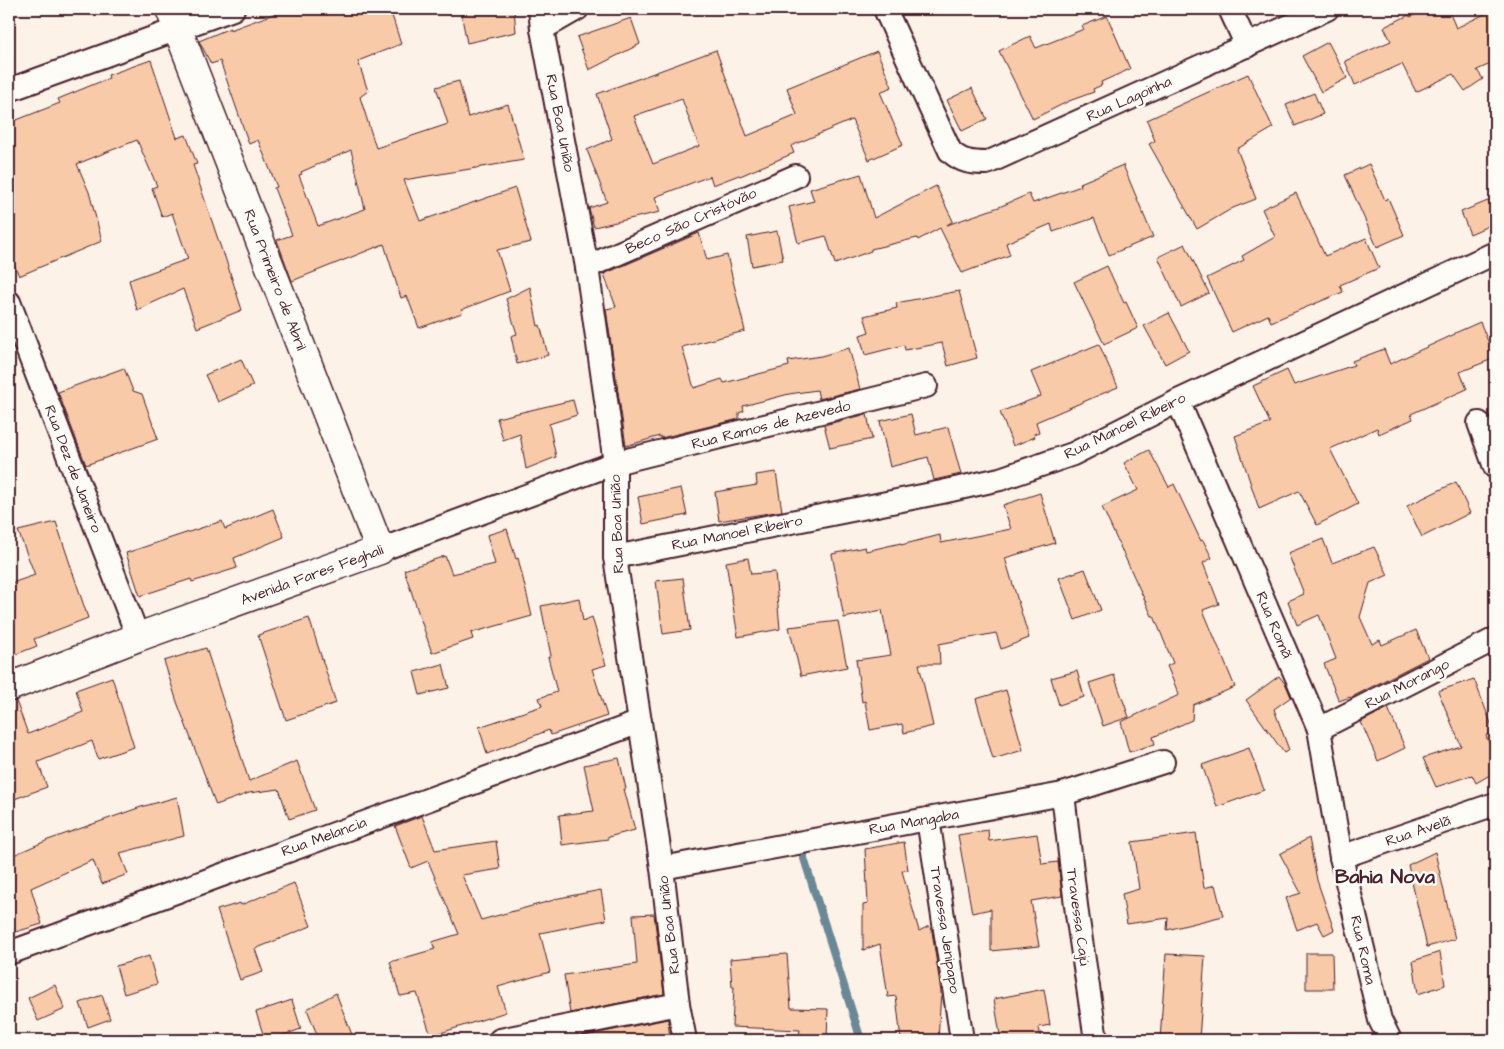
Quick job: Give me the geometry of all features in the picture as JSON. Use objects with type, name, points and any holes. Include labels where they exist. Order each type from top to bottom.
[{"type":"street","points":[[9,90],[174,19],[233,9]]},
{"type":"street","points":[[541,19],[577,9]]},
{"type":"street","name":"Rua Lagoinha","points":[[885,9],[950,152],[957,158],[972,163],[987,163],[1327,9]]},
{"type":"street","points":[[1230,9],[1247,46]]},
{"type":"street","name":"Rua Primeiro de Abril","points":[[174,19],[380,550]]},
{"type":"street","name":"Rua Boa União","points":[[541,19],[587,267],[616,463],[615,557],[662,868],[678,1004],[685,1040]]},
{"type":"street","name":"Beco São Cristóvão","points":[[587,267],[796,176]]},
{"type":"street","name":"Rua Manoel Ribeiro","points":[[615,557],[835,514],[1000,479],[1073,454],[1178,401],[1495,253]]},
{"type":"street","name":"Rua Dez de Janeiro","points":[[9,302],[138,637]]},
{"type":"street","name":"Rua Ramos de Azevedo","points":[[616,463],[926,386]]},
{"type":"street","name":"Rua Romã","points":[[1178,401],[1319,729],[1342,857]]},
{"type":"street","points":[[1479,424],[1495,467]]},
{"type":"street","name":"Avenida Fares Feghali","points":[[9,687],[138,637],[616,463]]},
{"type":"street","name":"Rua Morango","points":[[1319,729],[1495,638]]},
{"type":"street","name":"Rua Melancia","points":[[9,953],[640,722]]},
{"type":"street","name":"Rua Mangaba","points":[[662,868],[1063,794],[1163,762]]},
{"type":"street","name":"Travessa Cajú","points":[[1063,794],[1077,914],[1096,1040]]},
{"type":"street","name":"Rua Avelã","points":[[1342,857],[1495,804]]},
{"type":"street","name":"Travessa Jenipapo","points":[[928,819],[962,1040]]},
{"type":"street","name":"Rua Roma","points":[[1342,857],[1380,1020],[1390,1040]]},
{"type":"street","points":[[500,1040],[678,1004]]},
{"type":"building","points":[[287,9],[390,9],[401,44],[358,61],[368,91],[360,97],[376,148],[448,124],[436,87],[459,81],[468,117],[508,104],[524,160],[404,180],[420,221],[515,188],[531,242],[497,250],[510,291],[461,310],[462,313],[419,328],[407,296],[401,298],[384,244],[292,281],[277,240],[292,235],[274,188],[277,187],[258,140],[249,144],[220,61],[211,64],[199,41],[230,28],[230,30]],"holes":[[[351,150],[365,209],[318,226],[299,175],[302,174],[301,172]]]},
{"type":"building","points":[[478,9],[514,9],[516,32],[467,43],[461,13]]},
{"type":"building","points":[[1429,9],[1448,9],[1456,28],[1495,9],[1495,62],[1477,70],[1483,79],[1465,91],[1453,74],[1416,92],[1402,64],[1355,85],[1345,61],[1391,41],[1384,27],[1409,15],[1410,17]]},
{"type":"building","points":[[1107,16],[1130,69],[1101,82],[1102,85],[1093,89],[1094,92],[1069,101],[1033,119],[999,51],[1030,36],[1036,48],[1084,29],[1082,26]]},
{"type":"building","points":[[631,18],[640,44],[589,70],[577,37]]},
{"type":"building","points":[[1328,42],[1347,78],[1321,92],[1302,56]]},
{"type":"building","points":[[716,50],[747,136],[797,115],[787,88],[877,51],[892,87],[880,92],[903,145],[869,160],[852,120],[791,146],[794,153],[740,176],[713,185],[710,176],[655,197],[660,212],[594,227],[589,208],[607,202],[587,150],[612,139],[597,94]],"holes":[[[682,99],[699,146],[653,164],[634,116]]]},
{"type":"building","points":[[151,60],[177,138],[186,135],[197,164],[193,165],[242,310],[197,328],[183,289],[137,310],[129,280],[188,259],[172,213],[162,217],[152,188],[157,186],[137,140],[77,164],[89,192],[102,241],[19,276],[9,252],[9,123],[60,103],[58,99],[109,78],[108,75]]},
{"type":"building","points":[[1248,74],[1273,128],[1237,149],[1256,199],[1233,208],[1197,229],[1149,144],[1155,141],[1147,120]]},
{"type":"building","points":[[972,88],[987,119],[962,131],[947,100]]},
{"type":"building","points":[[1314,93],[1323,114],[1295,126],[1286,105]]},
{"type":"building","points":[[1369,164],[1385,200],[1388,198],[1404,235],[1377,247],[1345,175]]},
{"type":"building","points":[[1123,165],[1153,237],[1109,255],[1094,218],[1053,232],[1051,224],[1006,243],[1010,255],[962,273],[940,228],[918,240],[917,238],[871,249],[871,251],[835,264],[826,236],[798,243],[789,207],[814,201],[810,189],[861,174],[874,218],[936,186],[953,221],[947,225],[999,207],[1029,194],[1033,203],[1081,186],[1080,183]]},
{"type":"building","points":[[1296,193],[1325,256],[1366,238],[1379,268],[1340,285],[1343,292],[1271,322],[1268,315],[1232,332],[1207,278],[1244,260],[1242,256],[1275,237],[1262,209]]},
{"type":"building","points":[[1495,198],[1495,223],[1470,234],[1461,212]]},
{"type":"building","points":[[777,231],[783,260],[752,266],[747,237]]},
{"type":"building","points":[[699,233],[707,260],[727,255],[745,331],[682,347],[694,388],[722,379],[724,383],[789,366],[788,361],[821,356],[849,348],[860,389],[819,399],[817,390],[789,394],[743,406],[744,411],[739,413],[739,419],[661,438],[660,436],[626,446],[606,309],[616,307],[604,274]]},
{"type":"building","points":[[1185,244],[1209,293],[1181,307],[1158,257]]},
{"type":"building","points":[[1107,266],[1138,328],[1104,344],[1074,282]]},
{"type":"building","points":[[530,287],[538,326],[540,325],[548,355],[517,364],[511,336],[517,334],[506,299]]},
{"type":"building","points":[[959,291],[977,358],[948,366],[942,343],[905,350],[904,345],[865,355],[860,335],[869,332],[864,316],[897,308],[896,303]]},
{"type":"building","points":[[1169,313],[1189,351],[1165,364],[1144,326]]},
{"type":"building","points":[[1480,322],[1495,358],[1460,372],[1467,389],[1411,414],[1413,419],[1379,434],[1377,428],[1330,449],[1358,504],[1317,525],[1299,491],[1259,509],[1235,436],[1270,423],[1253,386],[1287,370],[1294,385],[1354,365],[1352,361],[1384,349],[1390,364]]},
{"type":"building","points":[[1099,344],[1118,387],[1036,422],[1039,432],[1034,434],[1035,437],[1013,446],[1000,412],[1041,396],[1031,372]]},
{"type":"building","points":[[241,359],[253,386],[218,402],[205,375]]},
{"type":"building","points":[[124,368],[133,391],[142,394],[158,439],[86,465],[58,392]]},
{"type":"building","points":[[573,400],[577,415],[549,424],[556,457],[526,469],[520,434],[503,440],[497,418]]},
{"type":"building","points":[[867,414],[872,439],[830,448],[824,425]]},
{"type":"building","points":[[911,414],[916,435],[948,427],[961,474],[934,480],[928,457],[890,467],[880,421]]},
{"type":"building","points":[[1149,450],[1169,487],[1174,484],[1201,541],[1203,540],[1212,558],[1203,563],[1219,604],[1203,610],[1235,687],[1193,705],[1192,720],[1153,737],[1155,744],[1129,752],[1121,722],[1179,695],[1167,666],[1173,663],[1154,616],[1152,616],[1102,507],[1138,490],[1124,463]]},
{"type":"building","points":[[776,472],[782,511],[719,521],[715,492],[757,485],[756,475]]},
{"type":"building","points":[[1456,482],[1470,513],[1422,537],[1407,506]]},
{"type":"building","points":[[681,488],[687,515],[643,524],[638,497]]},
{"type":"building","points":[[1040,493],[1055,543],[1005,558],[1029,638],[1001,649],[996,633],[939,644],[940,664],[919,664],[933,726],[904,733],[902,724],[870,730],[865,701],[862,702],[856,660],[891,655],[882,610],[844,618],[832,554],[865,547],[866,551],[901,543],[901,545],[940,535],[941,543],[1011,529],[1003,505]]},
{"type":"building","points":[[273,509],[284,537],[234,558],[237,568],[192,582],[191,579],[140,596],[126,553],[222,521],[225,529]]},
{"type":"building","points":[[56,522],[88,618],[34,639],[37,646],[9,657],[9,584],[35,575],[18,531]]},
{"type":"building","points":[[507,529],[516,559],[518,558],[532,616],[471,633],[473,639],[432,653],[404,570],[445,556],[452,574],[495,564],[487,535]]},
{"type":"building","points":[[1323,539],[1332,563],[1374,547],[1388,575],[1370,583],[1360,617],[1372,644],[1380,640],[1382,645],[1416,630],[1428,658],[1350,698],[1339,701],[1324,664],[1336,659],[1319,615],[1297,625],[1288,601],[1304,594],[1288,553]]},
{"type":"building","points":[[748,558],[751,574],[775,572],[780,629],[738,637],[726,562]]},
{"type":"building","points":[[1085,569],[1101,610],[1075,620],[1059,578]]},
{"type":"building","points":[[683,578],[690,630],[663,634],[656,581]]},
{"type":"building","points":[[579,598],[583,621],[592,617],[606,665],[592,669],[607,716],[551,735],[549,730],[487,754],[479,727],[542,706],[539,698],[557,692],[548,657],[551,656],[541,606]]},
{"type":"building","points":[[309,618],[336,703],[286,720],[258,635]]},
{"type":"building","points":[[838,621],[847,667],[801,676],[789,627]]},
{"type":"building","points":[[206,648],[249,781],[297,761],[315,810],[289,819],[279,789],[249,793],[216,805],[177,702],[164,661]]},
{"type":"building","points":[[443,664],[449,688],[420,695],[414,672]]},
{"type":"building","points":[[1077,671],[1084,697],[1059,705],[1051,678]]},
{"type":"building","points":[[1114,675],[1129,717],[1103,726],[1089,683]]},
{"type":"building","points":[[1279,676],[1286,685],[1291,697],[1274,709],[1289,750],[1284,753],[1246,700]]},
{"type":"building","points":[[112,677],[134,747],[98,759],[92,741],[38,762],[47,787],[9,801],[9,702],[16,701],[28,734],[83,712],[76,690]]},
{"type":"building","points":[[1474,679],[1494,731],[1486,736],[1495,755],[1495,772],[1476,783],[1472,775],[1436,787],[1423,758],[1461,746],[1438,691]]},
{"type":"building","points":[[1006,690],[1023,750],[993,759],[976,699]]},
{"type":"building","points":[[1388,708],[1405,748],[1378,761],[1361,722]]},
{"type":"building","points":[[1249,748],[1264,790],[1217,807],[1202,765]]},
{"type":"building","points":[[619,758],[626,789],[624,789],[635,830],[608,837],[608,839],[562,845],[559,815],[594,811],[584,765]]},
{"type":"building","points":[[177,797],[184,836],[120,853],[128,874],[102,884],[93,860],[31,888],[42,924],[9,934],[9,857],[48,840],[141,807]]},
{"type":"building","points":[[422,816],[435,850],[496,841],[500,869],[462,875],[481,920],[554,899],[601,890],[606,920],[540,933],[550,972],[498,987],[506,1012],[431,1036],[417,993],[400,996],[390,962],[435,949],[432,942],[459,934],[428,861],[411,868],[395,826]]},
{"type":"building","points":[[988,830],[989,841],[1037,834],[1042,864],[1058,862],[1062,896],[1031,901],[1039,946],[991,951],[991,909],[972,913],[958,835]]},
{"type":"building","points":[[1196,833],[1204,888],[1215,885],[1223,916],[1167,930],[1168,918],[1127,924],[1122,894],[1139,889],[1132,842]]},
{"type":"building","points":[[1309,838],[1317,880],[1334,930],[1324,935],[1317,922],[1297,930],[1286,898],[1301,893],[1280,854]]},
{"type":"building","points":[[904,842],[908,870],[902,871],[919,931],[929,926],[932,931],[941,992],[938,1040],[901,1040],[896,996],[888,997],[880,944],[863,950],[863,905],[868,904],[865,849]]},
{"type":"building","points":[[1435,852],[1455,939],[1427,947],[1408,865]]},
{"type":"building","points":[[294,883],[311,926],[255,949],[263,972],[240,980],[217,910],[240,903],[241,905]]},
{"type":"building","points":[[654,914],[664,994],[570,1013],[564,975],[637,964],[633,915]]},
{"type":"building","points":[[1440,952],[1445,985],[1418,994],[1413,961]]},
{"type":"building","points":[[1306,953],[1332,953],[1333,989],[1306,989]]},
{"type":"building","points":[[787,954],[791,1008],[828,1009],[827,1040],[798,1040],[800,1030],[732,1027],[734,987],[732,987],[730,959]]},
{"type":"building","points":[[1166,954],[1205,956],[1199,1040],[1160,1040]]},
{"type":"building","points":[[149,956],[157,984],[124,994],[116,966]]},
{"type":"building","points":[[55,985],[65,1009],[38,1021],[28,998]]},
{"type":"building","points":[[1044,989],[1050,1025],[1039,1027],[1041,1040],[1001,1040],[994,999]]},
{"type":"building","points":[[336,993],[354,1040],[319,1040],[307,1009]]},
{"type":"building","points":[[102,995],[110,1019],[88,1027],[80,1003]]},
{"type":"building","points":[[292,1000],[301,1029],[265,1040],[256,1012]]},
{"type":"building","points":[[668,1019],[670,1040],[574,1040],[574,1038]]},
{"type":"waterway","points":[[802,852],[861,1040]]},
{"type":"district","name":"Bahia Nova","points":[[1385,877]]}]
